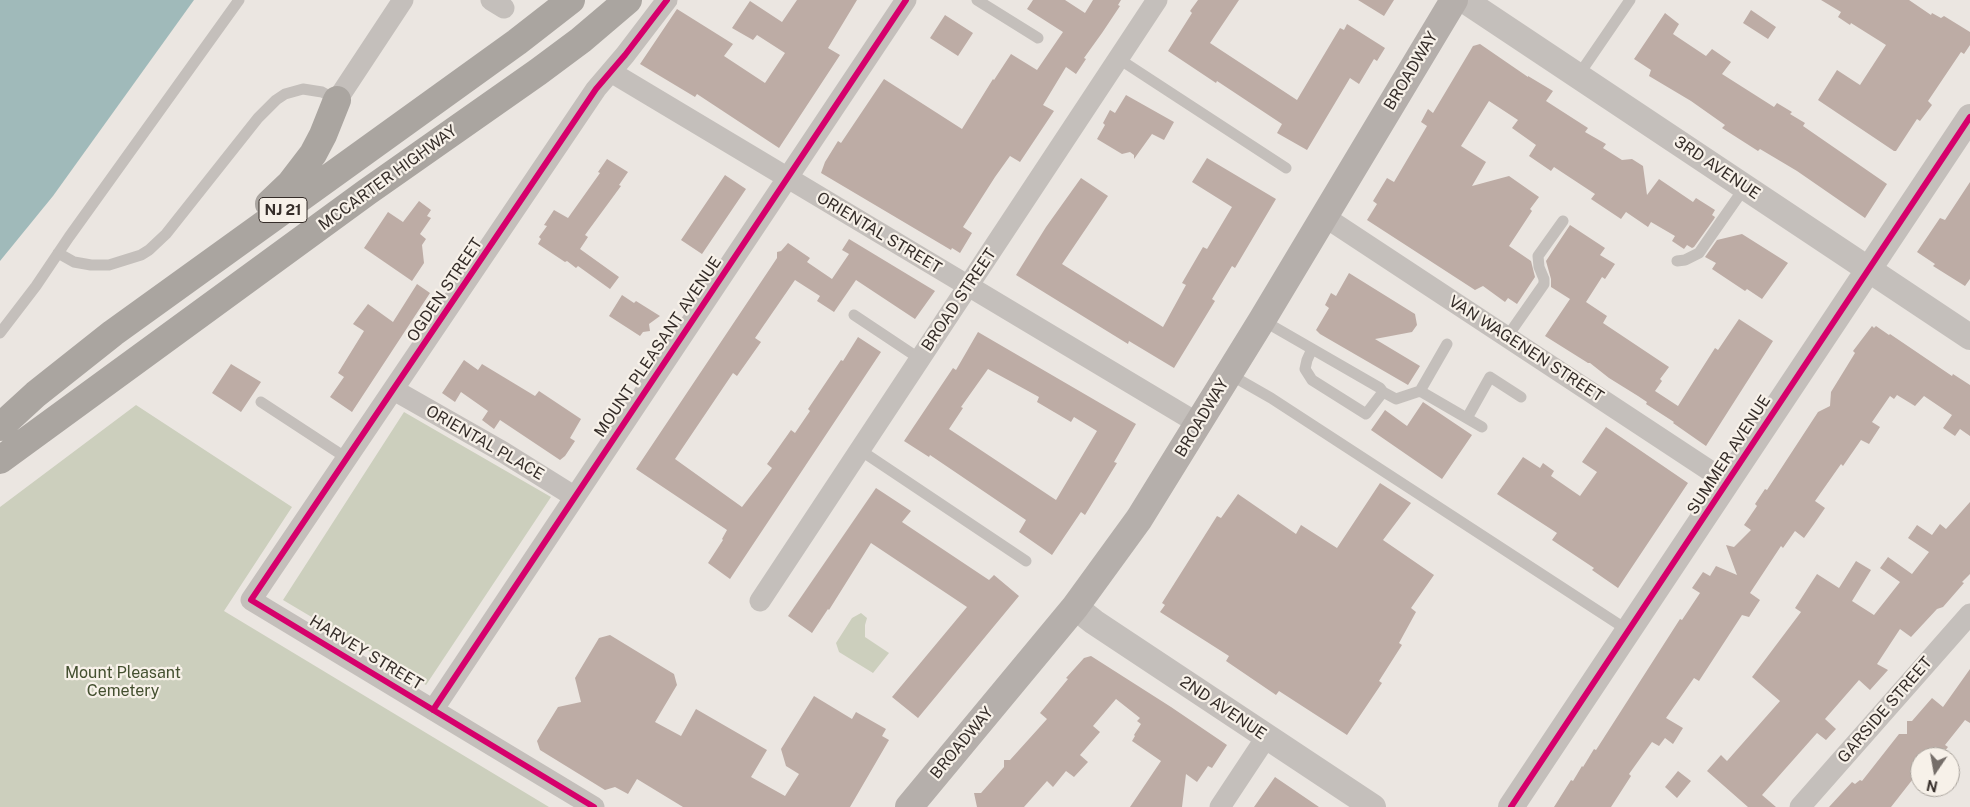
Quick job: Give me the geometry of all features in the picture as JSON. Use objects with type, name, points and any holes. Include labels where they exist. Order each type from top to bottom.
[{"type":"highway","name":"NJ 21","points":[[0,427],[74,362],[517,42],[572,0]]},
{"type":"highway","name":"MCCARTER HIGHWAY","points":[[0,460],[367,192],[538,72],[628,0]]},
{"type":"highway","points":[[194,274],[298,175],[319,145],[337,100]]},
{"type":"main road","name":"BROADWAY","points":[[908,807],[1075,607],[1143,513],[1325,217],[1454,0]]},
{"type":"street","points":[[337,100],[403,0]]},
{"type":"street","name":"OGDEN STREET","points":[[252,600],[596,89],[667,0]]},
{"type":"street","name":"MOUNT PLEASANT AVENUE","points":[[433,710],[906,0]]},
{"type":"street","name":"BROAD STREET","points":[[760,601],[1158,0]]},
{"type":"street","name":"3RD AVENUE","points":[[1464,0],[1970,337]]},
{"type":"street","name":"ORIENTAL STREET","points":[[611,72],[1199,424]]},
{"type":"street","name":"SUMMER AVENUE","points":[[1511,807],[1970,117]]},
{"type":"street","name":"VAN WAGENEN STREET","points":[[1325,217],[1728,482]]},
{"type":"street","name":"ORIENTAL PLACE","points":[[394,390],[503,452],[575,497]]},
{"type":"street","name":"HARVEY STREET","points":[[252,600],[594,807]]},
{"type":"street","name":"2ND AVENUE","points":[[1075,607],[1094,622],[1373,807]]},
{"type":"street","name":"GARSIDE STREET","points":[[1800,807],[1970,614]]},
{"type":"street","points":[[1220,807],[1267,736]]},
{"type":"lane","points":[[0,333],[239,0]]},
{"type":"lane","points":[[977,0],[1038,38]]},
{"type":"lane","points":[[1578,76],[1630,0]]},
{"type":"lane","points":[[1119,58],[1286,168]]},
{"type":"lane","points":[[58,253],[74,262],[91,265],[115,263],[140,255],[149,250],[166,234],[258,118],[276,100],[294,91],[304,89],[322,92],[337,100]]},
{"type":"lane","points":[[1677,261],[1685,260],[1699,253],[1745,187]]},
{"type":"lane","points":[[1508,337],[1544,284],[1538,256],[1562,221]]},
{"type":"lane","points":[[854,315],[920,358]]},
{"type":"lane","points":[[1262,320],[1380,388],[1396,400],[1420,391],[1447,344]]},
{"type":"lane","points":[[1312,349],[1307,360],[1306,369],[1312,380],[1360,412],[1366,414],[1383,392]]},
{"type":"lane","points":[[1229,374],[1271,398],[1629,631]]},
{"type":"lane","points":[[1466,418],[1490,377],[1521,397]]},
{"type":"lane","points":[[1420,391],[1482,427]]},
{"type":"lane","points":[[262,402],[348,459]]},
{"type":"lane","points":[[860,450],[1026,561]]},
{"type":"green space","name":"Mount Pleasant Cemetery","points":[[136,405],[292,507],[224,611],[549,807],[0,807],[0,507]]},
{"type":"green space","points":[[404,412],[551,497],[426,685],[283,600]]},
{"type":"green space","points":[[861,613],[867,618],[865,637],[889,653],[873,673],[839,652],[836,643],[852,618]]},
{"type":"water","points":[[0,0],[194,0],[53,196],[0,261]]},
{"type":"building","points":[[797,0],[857,0],[828,48],[840,55],[779,148],[697,94],[695,97],[640,64],[677,9],[733,44],[724,56],[765,83],[785,53],[757,35],[753,40],[732,28],[750,1],[782,22]]},
{"type":"building","points":[[1033,0],[1065,0],[1085,13],[1093,0],[1121,0],[1118,5],[1120,6],[1084,58],[1086,59],[1076,74],[1066,67],[1043,105],[1054,111],[1020,162],[1010,156],[963,227],[972,233],[960,253],[952,248],[951,250],[821,173],[825,162],[838,141],[841,143],[884,79],[962,129],[1011,54],[1037,70],[1063,32],[1027,9]]},
{"type":"building","points":[[1198,0],[1239,0],[1210,43],[1297,100],[1340,28],[1344,30],[1347,24],[1385,48],[1377,61],[1374,59],[1359,84],[1350,78],[1307,150],[1277,133],[1282,124],[1168,51]]},
{"type":"building","points":[[1358,0],[1394,0],[1384,16]]},
{"type":"building","points":[[1821,0],[1909,0],[1931,15],[1932,13],[1941,18],[1944,16],[1970,32],[1970,45],[1964,54],[1961,52],[1928,101],[1932,105],[1920,121],[1917,119],[1896,151],[1818,100],[1837,70],[1860,85],[1886,45],[1838,17],[1841,12]]},
{"type":"building","points":[[1751,10],[1776,27],[1768,39],[1743,23]]},
{"type":"building","points":[[1665,13],[1679,24],[1673,34],[1706,56],[1712,49],[1731,62],[1722,74],[1774,107],[1777,103],[1792,112],[1790,114],[1805,123],[1803,126],[1887,184],[1865,218],[1797,171],[1760,149],[1758,151],[1722,128],[1725,125],[1691,101],[1649,76],[1651,70],[1634,59]]},
{"type":"building","points":[[945,15],[973,33],[958,56],[930,38]]},
{"type":"building","points":[[1480,44],[1528,77],[1553,91],[1546,101],[1588,128],[1585,132],[1606,144],[1603,148],[1622,160],[1632,159],[1643,166],[1647,195],[1659,179],[1693,202],[1696,198],[1715,210],[1712,215],[1715,217],[1714,219],[1694,247],[1692,248],[1687,245],[1684,249],[1672,241],[1675,236],[1651,222],[1648,227],[1626,212],[1621,219],[1591,199],[1595,194],[1554,167],[1551,171],[1529,156],[1536,145],[1512,128],[1518,120],[1489,101],[1461,146],[1486,162],[1472,186],[1509,176],[1539,197],[1509,246],[1531,261],[1535,277],[1517,304],[1508,298],[1505,302],[1483,286],[1475,290],[1367,220],[1377,204],[1373,201],[1387,178],[1394,182],[1427,126],[1421,122],[1428,109],[1433,113],[1473,46]]},
{"type":"building","points":[[1126,95],[1174,122],[1164,140],[1152,134],[1134,159],[1134,155],[1130,152],[1122,154],[1097,139],[1105,125],[1103,123],[1110,110],[1115,113]]},
{"type":"building","points":[[1207,158],[1276,199],[1235,268],[1232,266],[1212,299],[1215,301],[1174,368],[1129,341],[1128,344],[1016,275],[1046,227],[1081,178],[1108,196],[1062,264],[1163,327],[1186,285],[1182,283],[1203,247],[1207,249],[1232,207],[1192,182]]},
{"type":"building","points":[[607,159],[628,172],[619,185],[621,186],[585,235],[588,237],[580,249],[619,277],[610,289],[578,266],[576,268],[567,261],[565,262],[538,244],[541,239],[539,237],[547,226],[544,225],[554,210],[568,218],[600,173],[598,172]]},
{"type":"building","points":[[725,175],[746,189],[702,254],[681,240]]},
{"type":"building","points":[[1970,182],[1970,279],[1965,286],[1933,266],[1935,264],[1917,252],[1940,218],[1945,220]]},
{"type":"building","points":[[419,201],[431,210],[427,216],[431,218],[420,234],[426,239],[422,245],[424,263],[412,281],[364,248],[388,212],[403,222]]},
{"type":"building","points":[[1570,225],[1605,248],[1600,255],[1615,264],[1605,279],[1602,277],[1586,302],[1607,316],[1603,323],[1669,367],[1660,379],[1662,381],[1655,391],[1678,406],[1715,348],[1718,350],[1739,319],[1773,341],[1706,446],[1590,363],[1545,336],[1570,299],[1551,287],[1551,279],[1546,261]]},
{"type":"building","points":[[1742,234],[1788,263],[1762,299],[1747,289],[1745,291],[1712,269],[1716,263],[1705,257],[1717,240]]},
{"type":"building","points":[[849,239],[935,291],[915,319],[856,280],[834,312],[817,301],[820,296],[795,280],[755,338],[761,342],[737,376],[733,373],[675,459],[742,507],[772,468],[767,464],[791,430],[795,433],[810,411],[808,409],[858,337],[881,352],[730,579],[708,563],[723,540],[727,530],[636,469],[777,258],[777,252],[781,251],[788,243],[810,258],[807,262],[832,279],[849,254],[842,250]]},
{"type":"building","points":[[1349,273],[1415,314],[1417,325],[1412,332],[1375,339],[1420,366],[1408,385],[1316,330],[1329,308],[1325,305],[1331,293],[1336,296]]},
{"type":"building","points":[[417,284],[430,293],[352,412],[330,397],[344,377],[338,373],[364,331],[353,324],[368,304],[393,322]]},
{"type":"building","points":[[622,295],[634,303],[636,301],[660,316],[649,324],[650,331],[643,332],[640,336],[609,316]]},
{"type":"building","points":[[1872,326],[1874,328],[1876,326],[1890,334],[1952,376],[1953,374],[1970,385],[1970,436],[1960,429],[1955,436],[1943,428],[1952,415],[1924,396],[1915,406],[1897,395],[1894,399],[1890,396],[1872,422],[1880,427],[1869,444],[1861,440],[1843,466],[1841,464],[1815,501],[1825,508],[1814,524],[1804,538],[1795,531],[1783,548],[1781,546],[1750,593],[1760,600],[1749,617],[1742,615],[1699,681],[1694,678],[1666,718],[1683,728],[1673,744],[1665,738],[1659,746],[1652,742],[1629,774],[1631,776],[1611,807],[1554,807],[1571,780],[1573,781],[1594,749],[1596,750],[1680,619],[1682,620],[1700,593],[1692,588],[1703,572],[1710,576],[1716,566],[1737,575],[1726,545],[1734,547],[1751,530],[1744,525],[1757,506],[1755,504],[1765,489],[1767,490],[1818,412],[1830,406],[1831,392],[1855,353],[1853,351]]},
{"type":"building","points":[[978,332],[1136,424],[1114,462],[1117,463],[1085,515],[1081,512],[1052,555],[1019,532],[1026,520],[930,455],[929,457],[904,441],[953,368],[956,370]],"holes":[[[988,369],[1039,397],[1037,402],[1071,422],[1074,417],[1097,431],[1056,500],[949,429],[963,408],[961,407]]]},
{"type":"building","points":[[464,360],[478,370],[482,364],[535,396],[539,391],[581,419],[570,438],[575,441],[565,456],[560,460],[500,420],[494,429],[482,420],[488,411],[461,392],[455,402],[442,393]]},
{"type":"building","points":[[231,364],[261,382],[241,412],[212,393]]},
{"type":"building","points":[[1423,402],[1472,435],[1442,479],[1371,430],[1385,410],[1407,426]]},
{"type":"building","points":[[1606,427],[1688,483],[1618,588],[1592,570],[1594,568],[1552,540],[1557,533],[1497,494],[1523,457],[1540,468],[1543,463],[1554,471],[1551,476],[1580,496],[1597,472],[1582,462]]},
{"type":"building","points":[[1380,483],[1411,503],[1383,540],[1434,575],[1411,608],[1416,612],[1399,643],[1402,645],[1379,681],[1382,683],[1347,735],[1279,691],[1276,695],[1226,661],[1229,656],[1160,612],[1165,605],[1162,603],[1217,516],[1221,518],[1238,494],[1296,534],[1301,525],[1337,548]]},
{"type":"building","points":[[876,488],[911,511],[902,522],[989,580],[994,575],[1019,596],[918,718],[892,697],[967,607],[871,543],[829,610],[812,633],[788,616]]},
{"type":"building","points":[[1970,502],[1970,574],[1962,582],[1964,583],[1943,607],[1937,609],[1911,637],[1900,629],[1877,664],[1888,670],[1870,690],[1859,680],[1825,719],[1836,729],[1826,740],[1817,733],[1762,795],[1776,807],[1748,807],[1707,771],[1721,755],[1727,761],[1780,701],[1752,677],[1801,612],[1795,608],[1817,574],[1839,588],[1856,561],[1871,570],[1852,601],[1874,615],[1900,582],[1880,568],[1888,557],[1912,574],[1929,552],[1908,538],[1917,525],[1932,535],[1940,524],[1946,529]]},
{"type":"building","points":[[610,635],[674,674],[677,685],[655,722],[681,736],[696,709],[767,750],[751,777],[785,796],[799,774],[786,766],[781,749],[814,696],[852,719],[856,712],[886,729],[882,736],[889,740],[850,807],[683,807],[637,779],[628,794],[615,787],[605,790],[540,750],[537,741],[558,707],[581,702],[575,678],[599,638]]},
{"type":"building","points":[[1091,656],[1227,745],[1212,768],[1208,766],[1197,782],[1186,774],[1182,807],[1130,807],[1161,761],[1132,741],[1141,724],[1137,721],[1140,718],[1116,699],[1093,726],[1100,732],[1080,755],[1088,762],[1074,777],[1066,771],[1053,787],[1047,781],[1024,807],[977,807],[974,793],[981,793],[1004,767],[1004,760],[1010,760],[1047,719],[1040,713],[1068,679],[1066,678],[1084,658]]},
{"type":"building","points":[[1970,669],[1970,723],[1965,720],[1945,745],[1948,747],[1910,747],[1910,783],[1891,807],[1829,807],[1852,782],[1855,784],[1860,780],[1862,781],[1899,734],[1907,734],[1907,721],[1912,721],[1932,698],[1943,707]]},
{"type":"building","points":[[1678,771],[1691,781],[1677,798],[1665,787]]},
{"type":"building","points":[[1275,777],[1319,807],[1254,807]]},
{"type":"cycle path","points":[[594,807],[251,600],[596,89],[667,0]]},
{"type":"cycle path","points":[[433,710],[906,0]]},
{"type":"cycle path","points":[[1511,807],[1970,117]]}]
